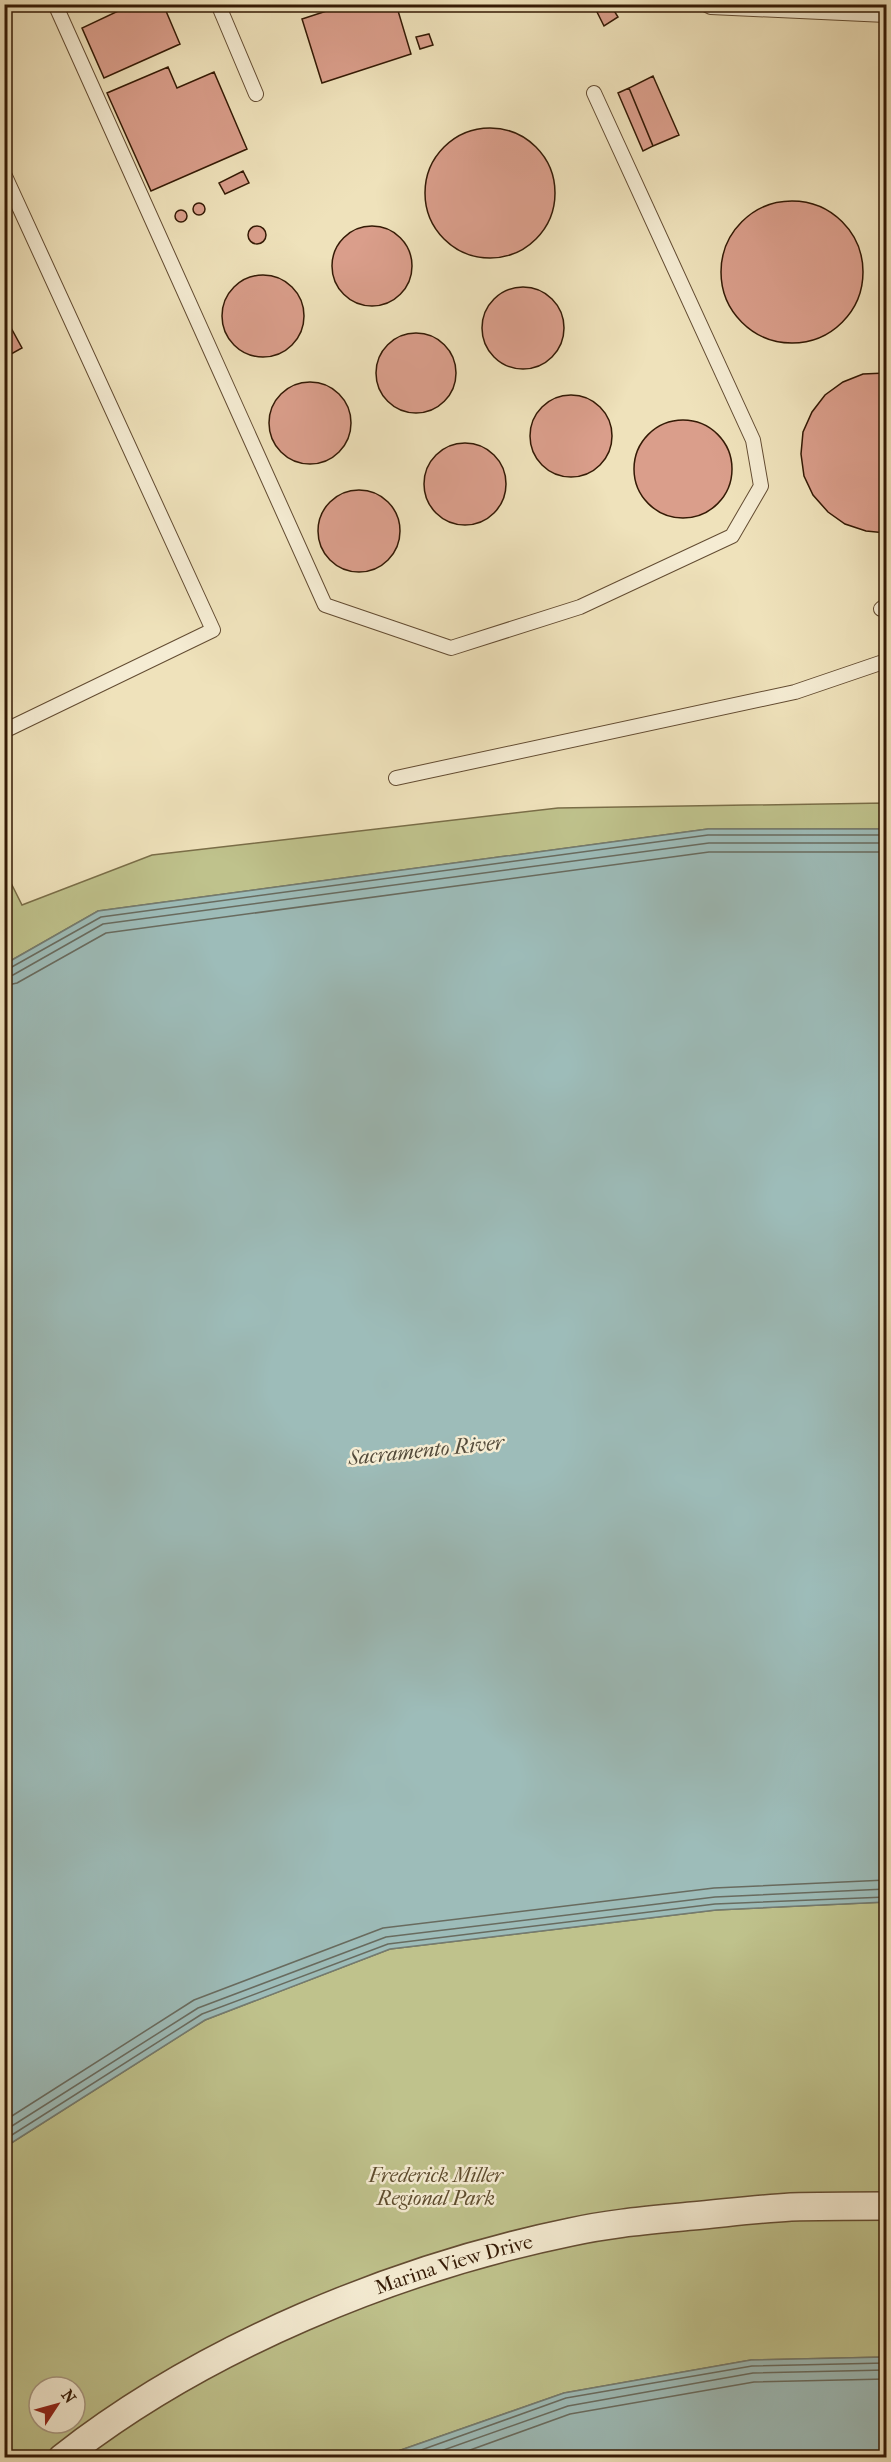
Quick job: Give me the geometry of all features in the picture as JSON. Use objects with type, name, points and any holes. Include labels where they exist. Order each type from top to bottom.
[{"type":"street","name":"Marina View Drive","points":[[62,2457],[88,2437],[178,2381],[258,2339],[362,2293],[477,2255],[572,2232],[637,2221],[791,2207],[886,2206]]},
{"type":"lane","points":[[55,4],[326,605],[451,648],[580,607],[732,536],[761,486],[753,440],[594,93]]},
{"type":"lane","points":[[218,4],[256,94]]},
{"type":"lane","points":[[705,4],[711,7],[886,15]]},
{"type":"lane","points":[[4,174],[213,630],[4,731]]},
{"type":"lane","points":[[396,778],[795,692],[886,661]]},
{"type":"green space","points":[[886,803],[886,829],[708,829],[98,911],[5,964],[5,887],[11,883],[22,905],[152,855],[558,808]]},
{"type":"green space","name":"Frederick Miller Regional Park","points":[[886,1902],[886,2357],[751,2360],[564,2393],[381,2457],[5,2458],[5,2147],[205,2020],[390,1949],[716,1910]]},
{"type":"water","name":"Sacramento River","points":[[708,829],[886,829],[886,1902],[716,1910],[390,1949],[205,2020],[5,2147],[5,964],[98,911]]},
{"type":"water","points":[[886,2357],[886,2457],[381,2457],[564,2393],[751,2360]]},
{"type":"building","points":[[133,4],[163,4],[180,44],[104,78],[82,28]]},
{"type":"building","points":[[348,4],[396,4],[411,54],[322,83],[302,19]]},
{"type":"building","points":[[593,4],[610,4],[618,17],[604,26]]},
{"type":"building","points":[[429,34],[433,45],[420,49],[416,37]]},
{"type":"building","points":[[168,67],[177,88],[214,72],[247,149],[151,191],[107,93]]},
{"type":"building","points":[[653,76],[679,135],[653,146],[629,88]]},
{"type":"building","points":[[629,88],[653,146],[643,151],[618,93]]},
{"type":"building","points":[[490,128],[515,133],[536,147],[550,168],[555,193],[550,218],[536,239],[515,253],[490,258],[465,253],[444,239],[430,218],[425,193],[430,168],[444,147],[465,133]]},
{"type":"building","points":[[243,171],[249,183],[225,194],[219,183]]},
{"type":"building","points":[[792,201],[819,206],[843,221],[858,245],[863,272],[858,299],[843,323],[819,338],[792,343],[765,338],[741,323],[726,299],[721,272],[726,245],[741,221],[765,206]]},
{"type":"building","points":[[201,203],[205,209],[201,215],[197,215],[193,207]]},
{"type":"building","points":[[183,210],[187,216],[183,222],[179,222],[175,214]]},
{"type":"building","points":[[257,226],[263,229],[266,235],[263,241],[257,244],[251,241],[248,235],[251,229]]},
{"type":"building","points":[[372,226],[387,229],[400,238],[409,251],[412,266],[409,281],[400,294],[387,303],[372,306],[357,303],[344,294],[335,281],[332,266],[335,251],[344,238],[357,229]]},
{"type":"building","points":[[263,275],[279,278],[292,287],[301,300],[304,316],[301,332],[292,345],[279,354],[263,357],[247,354],[234,345],[225,332],[222,316],[225,300],[234,287],[247,278]]},
{"type":"building","points":[[515,287],[531,287],[546,294],[557,305],[564,320],[561,344],[552,357],[531,369],[515,369],[500,362],[489,351],[482,336],[482,320],[489,305],[500,294]]},
{"type":"building","points":[[4,315],[22,348],[4,358]]},
{"type":"building","points":[[416,333],[431,336],[444,345],[453,358],[456,373],[453,388],[444,401],[431,410],[416,413],[401,410],[388,401],[379,388],[376,373],[379,358],[388,345],[401,336]]},
{"type":"building","points":[[885,373],[886,533],[866,531],[845,524],[828,512],[813,495],[804,476],[801,454],[803,432],[812,412],[825,395],[843,382],[863,374]]},
{"type":"building","points":[[310,382],[326,385],[339,394],[348,407],[351,423],[348,439],[339,452],[326,461],[310,464],[294,461],[281,452],[272,439],[269,423],[272,407],[281,394],[294,385]]},
{"type":"building","points":[[571,395],[587,398],[600,407],[609,420],[612,436],[609,452],[600,465],[587,474],[571,477],[555,474],[542,465],[533,452],[530,436],[533,420],[542,407],[555,398]]},
{"type":"building","points":[[683,420],[702,424],[718,434],[728,450],[732,469],[728,488],[718,504],[702,514],[683,518],[664,514],[648,504],[638,488],[634,469],[638,450],[648,434],[664,424]]},
{"type":"building","points":[[457,443],[473,443],[488,450],[499,461],[506,476],[503,500],[494,513],[473,525],[457,525],[442,518],[431,507],[424,492],[424,476],[431,461],[442,450]]},
{"type":"building","points":[[351,490],[367,490],[382,497],[393,508],[400,523],[397,547],[388,560],[367,572],[351,572],[336,565],[325,554],[318,539],[318,523],[325,508],[336,497]]}]
